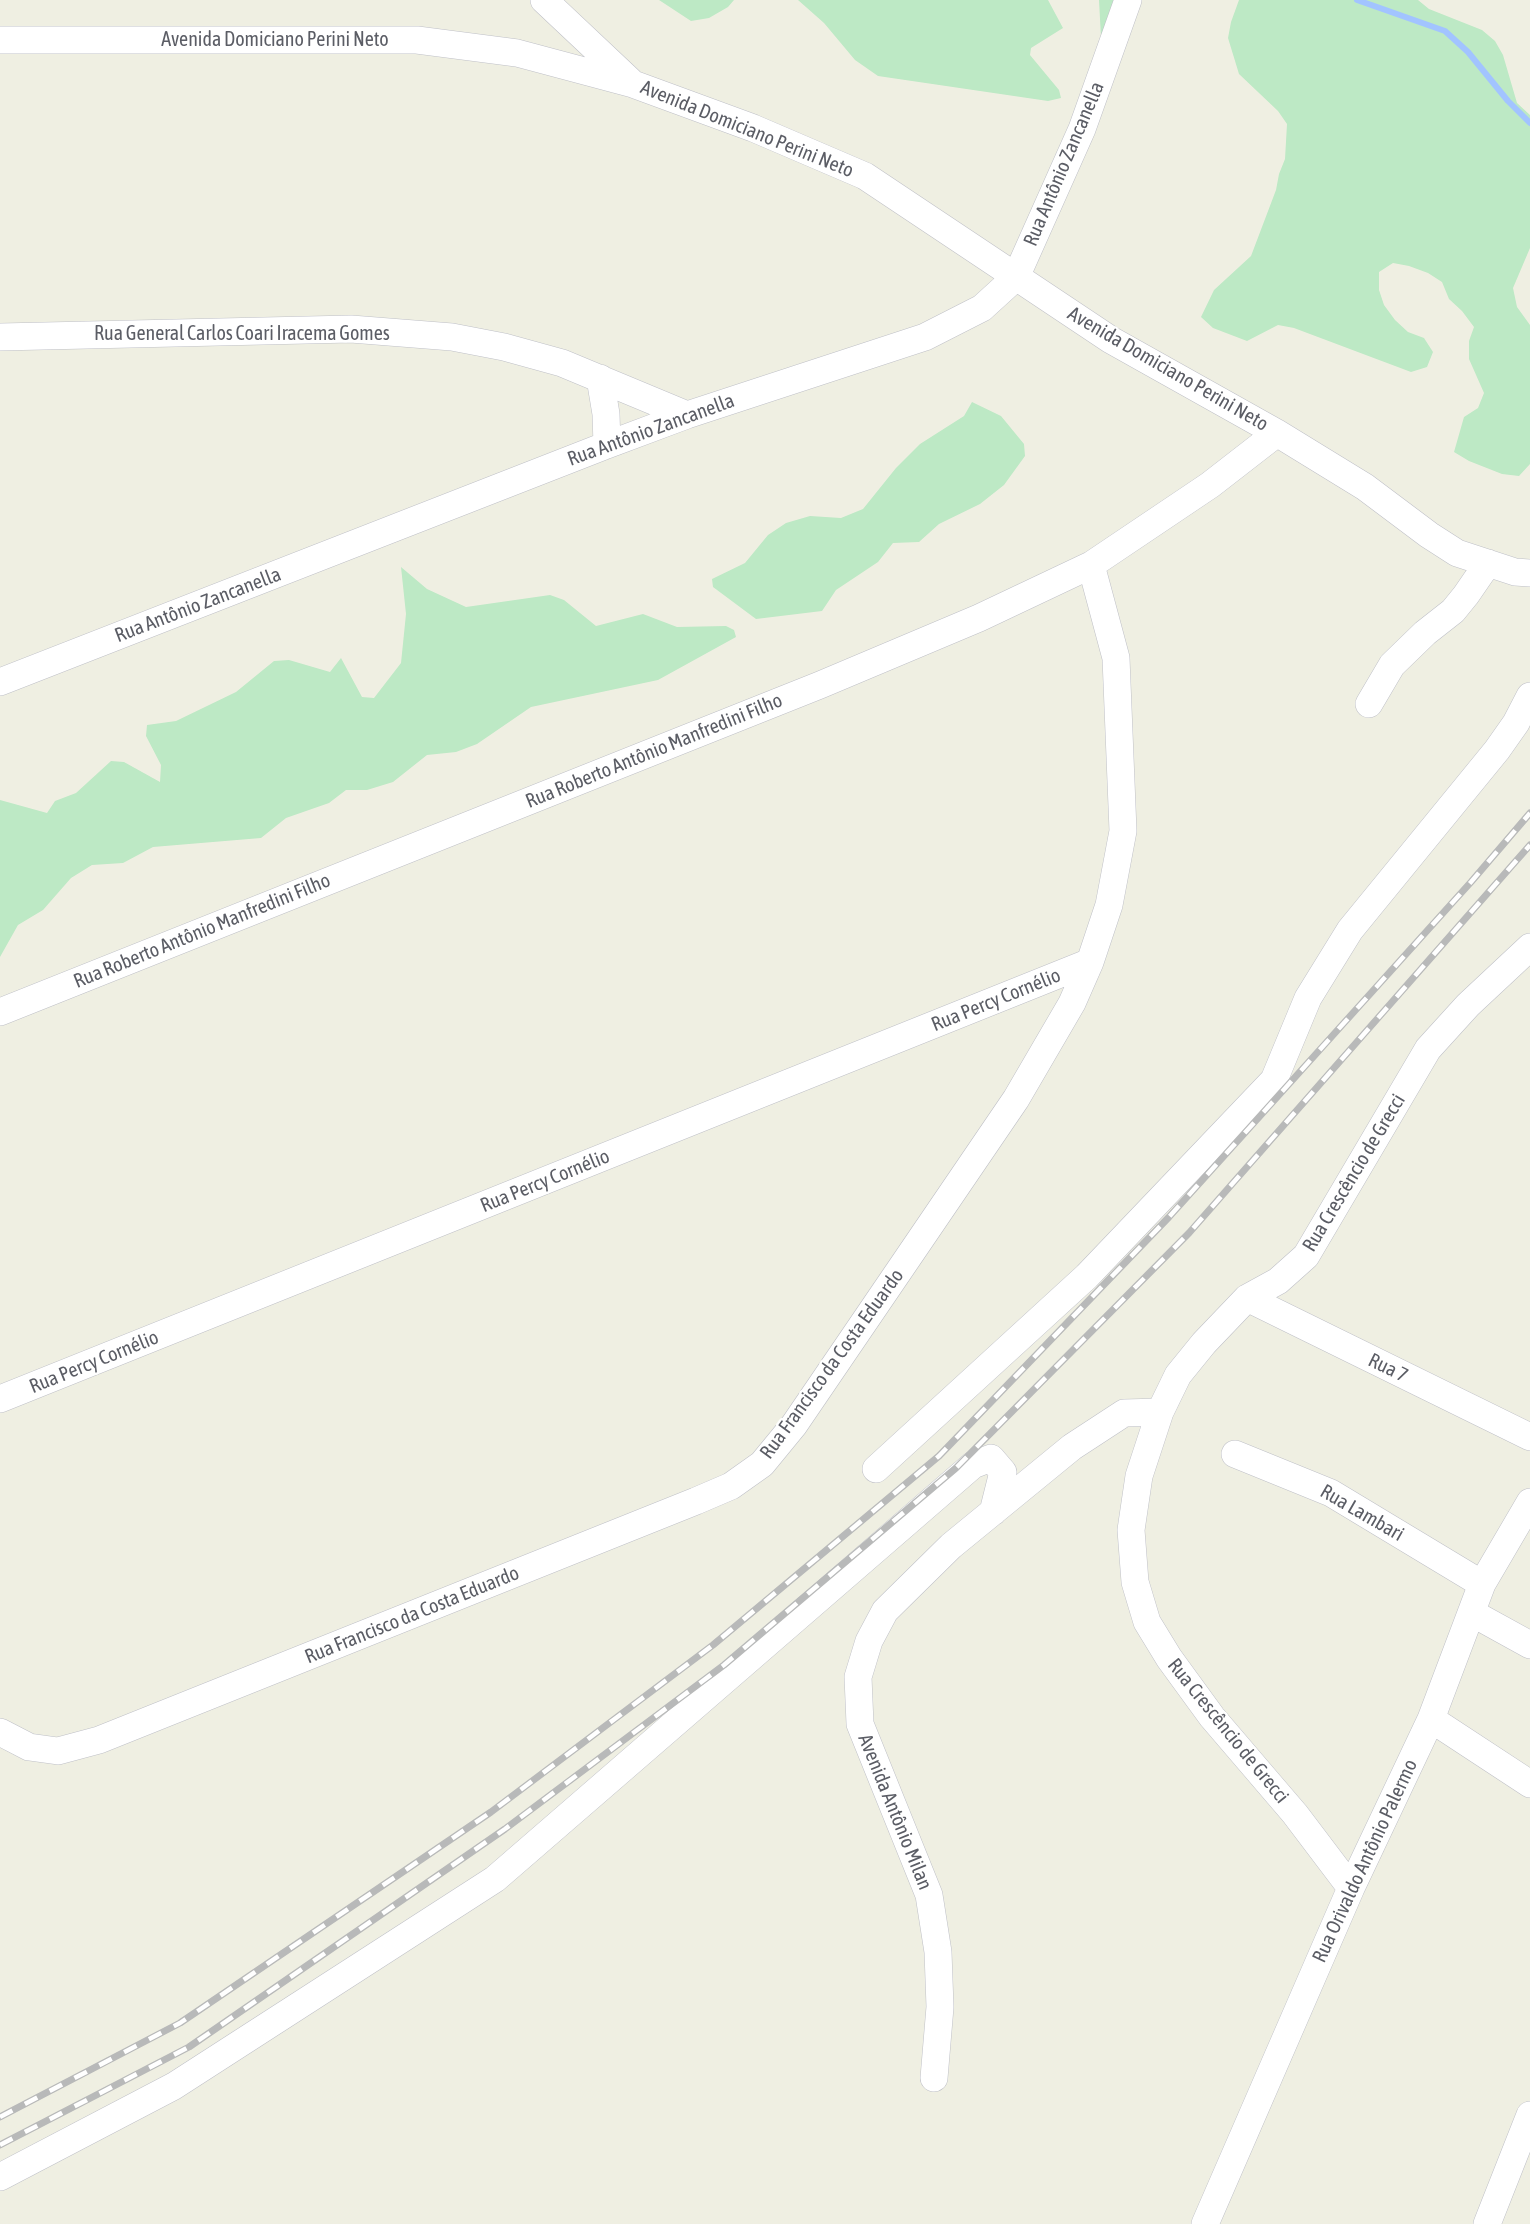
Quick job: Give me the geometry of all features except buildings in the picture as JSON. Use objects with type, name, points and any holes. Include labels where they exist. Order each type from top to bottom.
[{"type":"street","points":[[544,0],[633,84]]},
{"type":"street","name":"Rua Antônio Zancanella","points":[[0,682],[606,445],[687,415],[925,337],[982,308],[1016,277],[1082,129],[1128,0]]},
{"type":"street","name":"Avenida Domiciano Perini Neto","points":[[0,40],[417,40],[517,54],[633,84],[753,128],[865,176],[1111,340],[1277,433],[1365,487],[1457,554],[1515,572],[1530,573]]},
{"type":"street","name":"Rua General Carlos Coari Iracema Gomes","points":[[0,337],[351,329],[452,337],[562,363],[687,415]]},
{"type":"street","points":[[600,378],[606,414],[606,445]]},
{"type":"street","name":"Rua Roberto Antônio Manfredini Filho","points":[[0,1012],[820,685],[979,618],[1091,565],[1210,485],[1277,433]]},
{"type":"street","points":[[1369,704],[1392,665],[1453,610],[1488,564]]},
{"type":"street","name":"Rua Francisco da Costa Eduardo","points":[[0,1732],[29,1747],[58,1751],[99,1740],[696,1501],[731,1486],[762,1464],[794,1425],[1016,1099],[1072,1003],[1089,962],[1109,905],[1123,831],[1116,658],[1091,565]]},
{"type":"street","points":[[876,1469],[1087,1276],[1274,1080],[1308,998],[1350,930],[1497,750],[1516,723],[1530,696]]},
{"type":"street","name":"Rua Crescêncio de Grecci","points":[[1351,1888],[1295,1814],[1212,1717],[1168,1658],[1147,1622],[1135,1582],[1131,1530],[1139,1476],[1160,1412],[1178,1375],[1204,1343],[1247,1298],[1278,1281],[1306,1256],[1428,1049],[1468,1005],[1530,947]]},
{"type":"street","name":"Rua Percy Cornélio","points":[[0,1399],[1089,962]]},
{"type":"street","name":"Rua 7","points":[[1247,1298],[1530,1437]]},
{"type":"street","name":"Avenida Antônio Milan","points":[[934,2078],[940,2007],[938,1952],[929,1895],[860,1724],[858,1677],[869,1641],[885,1611],[951,1546],[1072,1447],[1124,1413],[1160,1412]]},
{"type":"street","name":"Rua Lambari","points":[[1235,1454],[1331,1493],[1482,1584]]},
{"type":"street","points":[[0,2177],[174,2086],[495,1879],[972,1465],[991,1458],[1003,1472],[993,1512]]},
{"type":"street","name":"Rua Orivaldo Antônio Palermo","points":[[1205,2224],[1351,1888],[1431,1719],[1482,1584],[1530,1502]]},
{"type":"street","points":[[1472,1613],[1530,1646]]},
{"type":"street","points":[[1431,1719],[1530,1784]]},
{"type":"street","points":[[1487,2224],[1527,2133]]},
{"type":"green space","points":[[659,0],[734,0],[728,7],[709,18],[691,21]]},
{"type":"green space","points":[[798,0],[1048,0],[1063,28],[1031,48],[1030,55],[1059,90],[1061,98],[1048,101],[878,76],[855,60],[824,23]]},
{"type":"green space","points":[[1099,0],[1120,0],[1101,38]]},
{"type":"green space","points":[[1239,0],[1418,0],[1429,9],[1482,30],[1495,41],[1503,55],[1517,103],[1530,115],[1530,248],[1513,288],[1517,307],[1530,325],[1530,464],[1519,476],[1502,474],[1469,461],[1454,452],[1464,417],[1478,408],[1484,393],[1469,359],[1469,341],[1474,327],[1449,299],[1442,282],[1428,273],[1393,263],[1379,272],[1379,290],[1384,305],[1408,332],[1424,338],[1433,352],[1427,367],[1411,372],[1294,328],[1278,325],[1247,341],[1213,328],[1201,317],[1214,290],[1251,256],[1285,159],[1287,124],[1278,111],[1239,74],[1228,38]]},
{"type":"green space","points":[[972,402],[1001,416],[1024,444],[1025,456],[1004,485],[980,504],[939,524],[919,542],[893,543],[878,562],[836,590],[822,611],[756,619],[713,587],[712,579],[745,563],[768,535],[786,523],[810,516],[841,518],[863,509],[896,468],[920,444],[964,416]]},
{"type":"green space","points":[[401,567],[427,589],[466,607],[550,595],[564,600],[596,626],[643,614],[677,627],[726,626],[734,630],[736,637],[658,680],[531,707],[477,744],[456,752],[427,755],[393,782],[367,790],[346,790],[329,803],[286,818],[261,838],[153,847],[123,863],[92,865],[71,878],[43,910],[18,925],[0,957],[0,800],[47,813],[55,801],[76,793],[111,761],[124,762],[160,782],[161,765],[146,736],[147,725],[176,721],[236,692],[274,661],[289,660],[330,672],[341,658],[362,697],[374,698],[401,663],[406,614]]},
{"type":"waterway","points":[[1357,0],[1445,31],[1468,52],[1508,101],[1530,123]]},
{"type":"railway","points":[[0,2117],[180,2023],[491,1812],[713,1645],[939,1456],[1169,1217],[1471,882],[1530,813]]},
{"type":"railway","points":[[0,2145],[189,2047],[505,1829],[724,1665],[956,1468],[1189,1233],[1530,845]]}]
